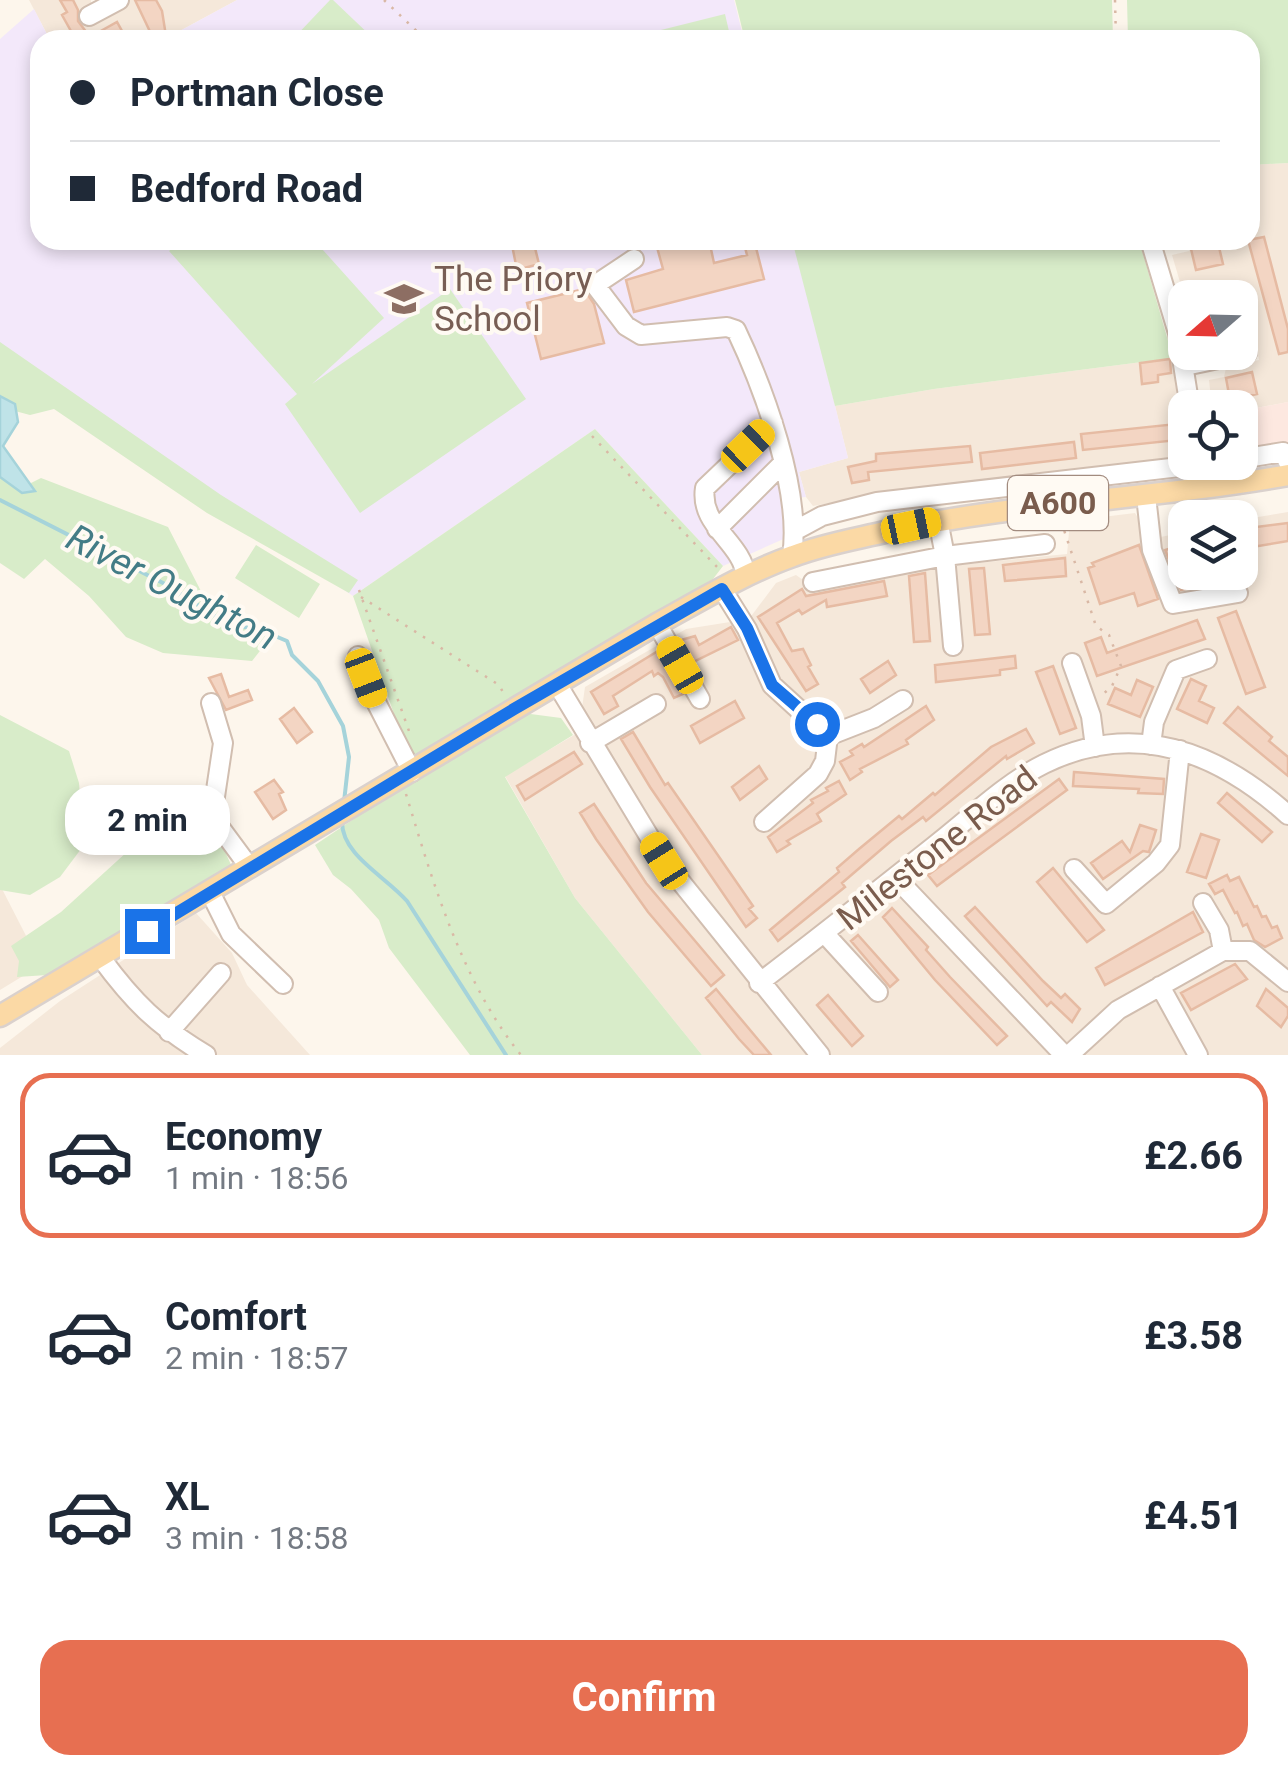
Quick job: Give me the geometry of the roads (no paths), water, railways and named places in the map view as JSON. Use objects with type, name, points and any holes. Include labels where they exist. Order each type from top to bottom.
[{"type":"main road","name":"A600","points":[[0,1016],[657,624],[792,556],[938,520],[1288,475]]},
{"type":"street","points":[[1153,250],[1168,304]]},
{"type":"street","points":[[634,259],[596,286],[626,326],[642,335],[736,330],[773,423],[796,530],[792,556]]},
{"type":"street","points":[[773,423],[705,488],[703,501],[717,529],[744,562],[733,583],[772,685],[828,736]]},
{"type":"street","points":[[1258,457],[1283,452],[1288,462]]},
{"type":"street","points":[[717,529],[782,464]]},
{"type":"street","points":[[796,530],[822,516],[877,502],[1168,467]]},
{"type":"street","points":[[1200,480],[1202,489]]},
{"type":"street","points":[[1230,480],[1231,485]]},
{"type":"street","points":[[1146,496],[1152,550],[1172,604],[1238,593]]},
{"type":"street","points":[[822,516],[830,544]]},
{"type":"street","points":[[938,520],[946,556],[953,646]]},
{"type":"street","points":[[813,582],[946,556],[1046,544]]},
{"type":"street","points":[[657,624],[700,699]]},
{"type":"street","points":[[358,656],[406,775]]},
{"type":"street","points":[[1151,745],[1154,722],[1176,670],[1208,659]]},
{"type":"street","points":[[1072,663],[1092,716],[1095,747]]},
{"type":"street","points":[[557,684],[664,861],[809,1051]]},
{"type":"street","points":[[828,736],[874,718],[903,700]]},
{"type":"street","points":[[211,703],[223,754],[213,810],[219,826],[250,868]]},
{"type":"street","points":[[590,743],[656,704]]},
{"type":"street","points":[[764,822],[818,774],[825,761],[828,736]]},
{"type":"street","name":"Milestone Road","points":[[759,983],[1022,777],[1059,758],[1095,747],[1151,745],[1180,750],[1224,766],[1288,815]]},
{"type":"street","points":[[1074,869],[1106,904],[1164,854],[1172,832],[1180,750]]},
{"type":"street","points":[[895,877],[1066,1055],[1118,1010],[1223,951],[1250,951],[1285,974]]},
{"type":"street","points":[[210,892],[231,934],[283,984]]},
{"type":"street","points":[[1204,904],[1219,930],[1223,951]]},
{"type":"street","points":[[824,934],[878,992]]},
{"type":"street","points":[[102,958],[129,997],[169,1032],[206,1055]]},
{"type":"street","points":[[169,1032],[221,973]]},
{"type":"street","points":[[1160,986],[1198,1055]]},
{"type":"water","points":[[0,396],[15,404],[18,422],[3,446],[35,491],[22,493],[0,477]]},
{"type":"waterway","name":"River Oughton","points":[[0,500],[165,584],[226,623],[287,641],[292,655],[318,681],[343,726],[349,757],[344,802]]},
{"type":"waterway","name":"River Oughton","points":[[342,822],[344,834],[357,855],[407,901],[506,1055]]},
{"type":"place","name":"The Priory School","points":[[404,299]]}]
